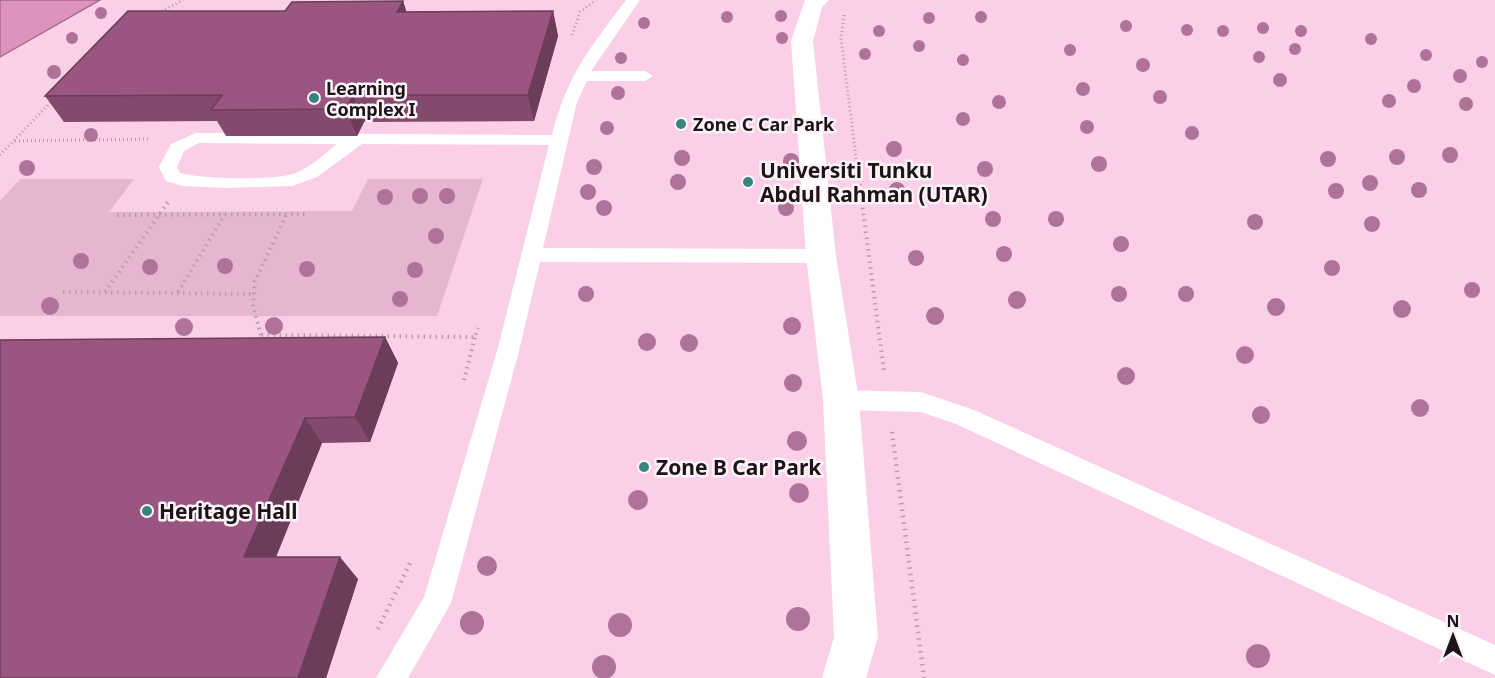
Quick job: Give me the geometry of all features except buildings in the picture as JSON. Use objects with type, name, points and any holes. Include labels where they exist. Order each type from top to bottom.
[{"type":"street","points":[[831,6],[812,5],[802,42],[821,256],[841,400],[856,637],[844,678]]},
{"type":"lane","points":[[391,678],[437,603],[532,255],[569,102],[585,65],[633,0]]},
{"type":"lane","points":[[581,76],[645,76]]},
{"type":"lane","points":[[361,138],[346,145],[308,175],[286,182],[182,180],[173,177],[168,167],[172,155],[186,142],[196,138],[361,138],[560,140]]},
{"type":"lane","points":[[532,255],[821,256]]},
{"type":"lane","points":[[841,400],[921,402],[964,417],[1495,660]]},
{"type":"path","points":[[150,17],[183,0]]},
{"type":"path","points":[[570,43],[580,12],[596,0]]},
{"type":"path","points":[[831,6],[841,39],[924,678]]},
{"type":"path","points":[[0,155],[58,95]]},
{"type":"path","points":[[14,141],[196,138]]},
{"type":"path","points":[[257,345],[261,335],[253,306],[255,281],[286,214],[308,175]]},
{"type":"path","points":[[117,215],[306,214]]},
{"type":"path","points":[[105,292],[159,215]]},
{"type":"path","points":[[177,293],[224,215]]},
{"type":"path","points":[[63,292],[254,294]]},
{"type":"path","points":[[463,382],[479,326]]},
{"type":"path","points":[[261,335],[475,337]]},
{"type":"path","points":[[374,638],[413,556]]},
{"type":"shaded area","name":"Universiti Tunku Abdul Rahman (UTAR)","points":[[0,0],[1495,0],[1495,678],[0,678]]},
{"type":"shaded area","points":[[0,0],[100,0],[0,57]]},
{"type":"shaded area","points":[[20,179],[134,179],[109,212],[352,211],[368,179],[483,179],[437,316],[0,316],[0,201]]},
{"type":"place","name":"Learning Complex I","points":[[314,98]]},
{"type":"place","name":"Zone C Car Park","points":[[681,124]]},
{"type":"place","name":"Universiti Tunku Abdul Rahman (UTAR)","points":[[748,182]]},
{"type":"place","name":"Zone B Car Park","points":[[644,467]]},
{"type":"place","name":"Heritage Hall","points":[[147,511]]}]
